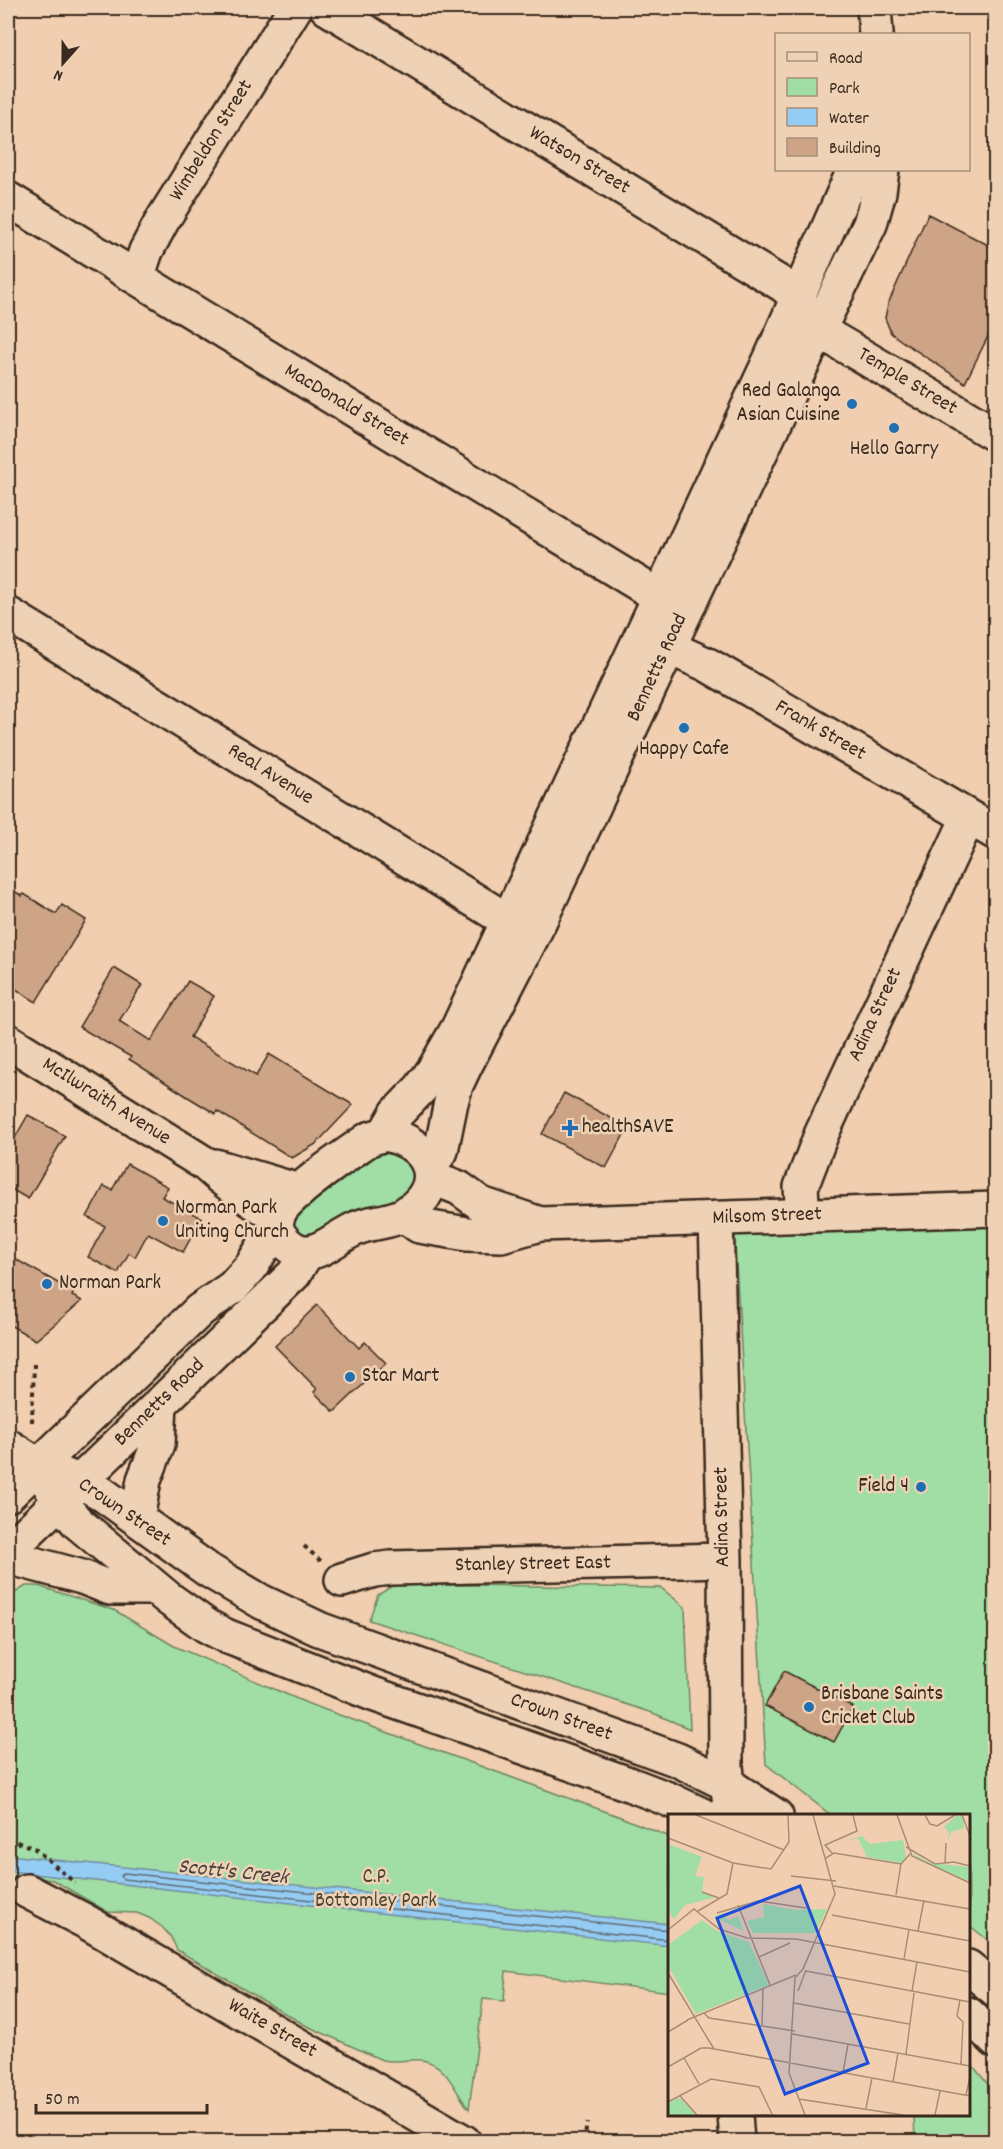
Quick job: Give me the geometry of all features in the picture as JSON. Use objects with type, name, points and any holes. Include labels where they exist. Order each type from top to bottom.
[{"type":"street","name":"Wimbeldon Street","points":[[137,278],[146,251],[162,221],[295,8]]},
{"type":"street","name":"Watson Street","points":[[327,8],[775,280],[797,298],[819,328]]},
{"type":"street","points":[[857,8],[858,33]]},
{"type":"street","points":[[874,8],[876,33]]},
{"type":"street","name":"Bennetts Road","points":[[672,605],[771,358],[854,171]]},
{"type":"street","name":"Bennetts Road","points":[[404,1215],[424,1195],[430,1171],[441,1151],[456,1085],[520,928],[672,605],[819,328],[870,224],[882,171]]},
{"type":"street","name":"MacDonald Street","points":[[8,199],[672,605]]},
{"type":"street","name":"Temple Street","points":[[819,328],[830,337],[996,435]]},
{"type":"street","name":"Real Avenue","points":[[8,614],[520,928]]},
{"type":"street","name":"Frank Street","points":[[655,641],[714,669],[982,826]]},
{"type":"street","name":"Adina Street","points":[[803,1216],[801,1187],[821,1135],[982,826]]},
{"type":"street","name":"Bennetts Road","points":[[8,1495],[200,1310],[233,1287],[251,1267],[278,1225],[285,1204],[369,1139],[385,1134],[397,1113],[421,1088],[447,1050],[520,928]]},
{"type":"street","name":"McIlwraith Avenue","points":[[8,1041],[204,1163],[278,1225],[286,1243],[298,1250],[308,1252]]},
{"type":"street","points":[[385,1134],[411,1144],[430,1171]]},
{"type":"street","name":"McIlwraith Avenue","points":[[204,1163],[299,1191]]},
{"type":"street","name":"Milsom Street","points":[[430,1171],[481,1204],[540,1224]]},
{"type":"street","name":"Milsom Street","points":[[404,1215],[419,1226],[467,1234],[501,1235],[540,1224],[996,1209]]},
{"type":"street","points":[[308,1252],[323,1249],[358,1227],[404,1215]]},
{"type":"street","name":"Adina Street","points":[[716,1218],[727,1784],[731,1814]]},
{"type":"street","name":"Bennetts Road","points":[[8,1551],[294,1274],[308,1252]]},
{"type":"street","points":[[137,1520],[144,1480],[158,1444],[160,1403]]},
{"type":"street","points":[[8,1446],[38,1465]]},
{"type":"street","name":"Crown Street","points":[[38,1465],[69,1491],[78,1523],[155,1588],[207,1626],[247,1646],[373,1694],[629,1784],[700,1814]]},
{"type":"street","name":"Crown Street","points":[[69,1491],[101,1493],[219,1577],[262,1602],[319,1629],[651,1750],[727,1784],[773,1814]]},
{"type":"street","points":[[8,1557],[82,1577],[110,1588],[155,1588]]},
{"type":"street","name":"Stanley Street East","points":[[342,1580],[374,1570],[391,1568],[724,1560]]},
{"type":"street","name":"Waite Street","points":[[27,1891],[137,1944],[414,2101],[464,2142]]},
{"type":"street","points":[[970,1968],[996,1990]]},
{"type":"street","points":[[970,2015],[996,2041]]},
{"type":"street","points":[[735,2116],[737,2142]]},
{"type":"path","points":[[32,1422],[34,1364]]},
{"type":"path","points":[[8,1839],[34,1848],[76,1883]]},
{"type":"path","points":[[584,2142],[587,2123]]},
{"type":"green space","points":[[396,1147],[416,1171],[407,1198],[312,1239],[295,1233],[290,1218],[371,1151]]},
{"type":"green space","points":[[995,1219],[995,1946],[970,1926],[970,1814],[829,1814],[766,1764],[734,1228]]},
{"type":"green space","points":[[395,1584],[661,1588],[685,1607],[690,1729],[653,1713],[369,1620],[378,1595]]},
{"type":"green space","name":"C.P. Bottomley Park","points":[[26,1586],[38,1586],[114,1610],[174,1646],[309,1704],[668,1836],[668,1992],[506,1971],[504,2001],[483,1999],[469,2109],[449,2078],[437,2066],[420,2060],[382,2060],[305,2025],[177,1950],[171,1937],[149,1918],[137,1913],[108,1912],[53,1880],[22,1876],[12,1892],[8,1890],[8,1597]]},
{"type":"green space","points":[[970,2062],[995,2093],[995,2141],[915,2141],[914,2116],[970,2116]]},
{"type":"water","points":[[8,1855],[668,1924],[668,1946],[8,1871]]},
{"type":"building","points":[[928,214],[996,249],[996,320],[965,383],[891,333],[885,318],[888,304]]},
{"type":"building","points":[[8,887],[56,914],[62,905],[86,920],[36,1002],[8,984]]},
{"type":"building","points":[[114,968],[142,985],[119,1021],[151,1041],[188,981],[214,996],[190,1037],[256,1076],[269,1054],[353,1105],[316,1144],[292,1158],[217,1111],[216,1114],[188,1097],[129,1059],[131,1057],[79,1027]]},
{"type":"building","points":[[564,1093],[628,1127],[606,1168],[542,1134]]},
{"type":"building","points":[[28,1115],[65,1136],[28,1199],[8,1187],[8,1150]]},
{"type":"building","name":"Norman Park Uniting Church","points":[[127,1164],[168,1187],[162,1197],[202,1218],[183,1252],[148,1233],[135,1257],[129,1253],[118,1273],[88,1257],[105,1226],[87,1217],[104,1186],[112,1190]]},
{"type":"building","points":[[8,1255],[74,1292],[72,1296],[82,1301],[36,1340],[8,1324]]},
{"type":"building","points":[[317,1305],[359,1348],[365,1342],[386,1363],[334,1412],[314,1392],[317,1389],[275,1346]]},
{"type":"building","name":"Brisbane Saints Cricket Club","points":[[784,1671],[853,1707],[834,1742],[765,1706]]},
{"type":"place","name":"Red Galanga Asian Cuisine","points":[[852,404]]},
{"type":"place","name":"Hello Garry","points":[[894,428]]},
{"type":"place","name":"Happy Cafe","points":[[684,728]]},
{"type":"place","name":"healthSAVE","points":[[570,1128]]},
{"type":"place","name":"Norman Park Uniting Church","points":[[163,1221]]},
{"type":"place","name":"Norman Park","points":[[47,1284]]},
{"type":"place","name":"Star Mart","points":[[350,1377]]},
{"type":"place","name":"Field 4","points":[[921,1487]]},
{"type":"place","name":"Brisbane Saints Cricket Club","points":[[809,1707]]},
{"type":"water label","name":"Scott's Creek","points":[[233,1873]]}]
